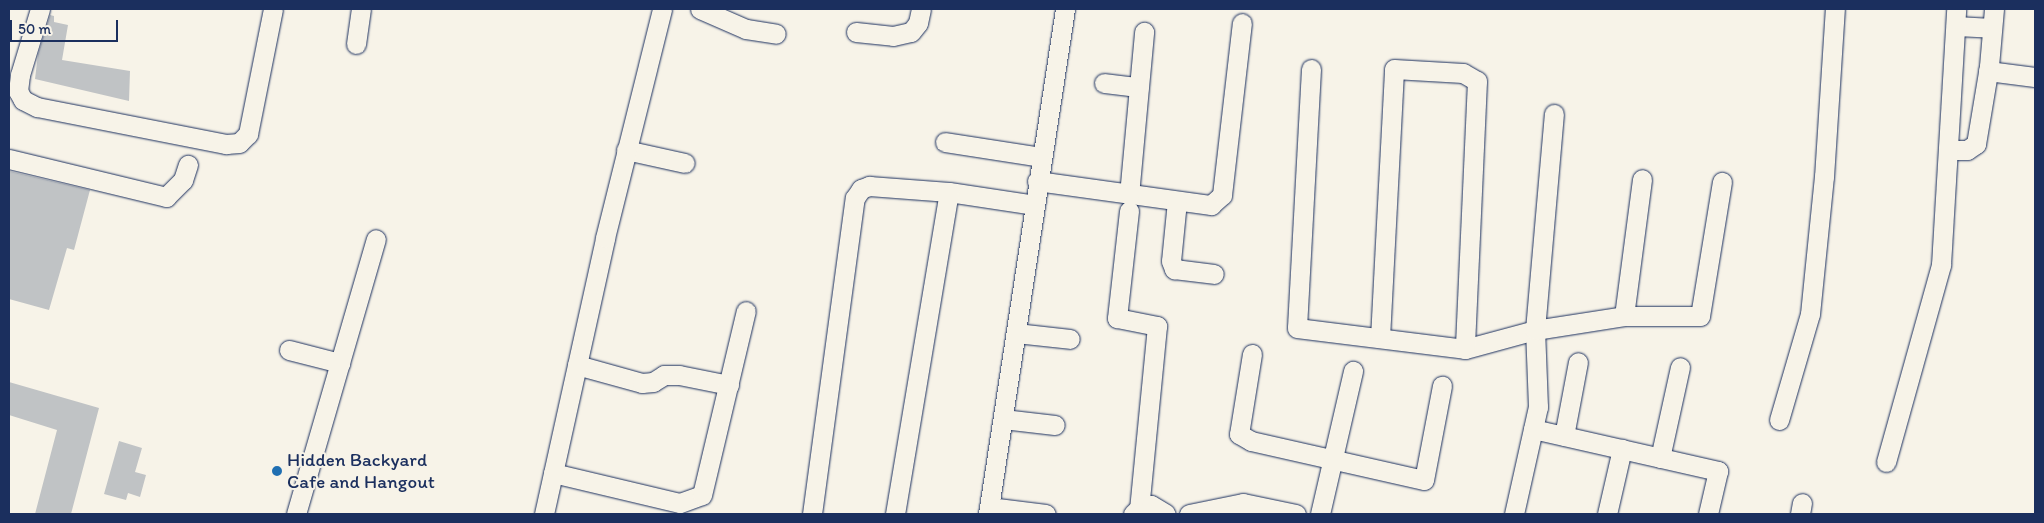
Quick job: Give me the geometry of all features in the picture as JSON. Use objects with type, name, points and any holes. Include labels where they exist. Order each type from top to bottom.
[{"type":"street","points":[[40,9],[20,74],[18,91],[23,100],[36,107],[226,144],[239,143],[248,134],[273,9]]},
{"type":"street","points":[[356,44],[361,9]]},
{"type":"street","points":[[544,514],[626,150],[662,9]]},
{"type":"street","points":[[700,9],[746,29],[776,34]]},
{"type":"street","points":[[856,32],[893,36],[911,32],[918,23],[921,9]]},
{"type":"street","points":[[1046,514],[989,511],[1037,181],[1065,9]]},
{"type":"street","points":[[1779,420],[1810,314],[1824,177],[1835,9]]},
{"type":"street","points":[[1949,150],[1974,148],[1988,71],[1994,9]]},
{"type":"street","points":[[1886,462],[1941,265],[1956,18],[1992,28]]},
{"type":"street","points":[[1037,181],[1129,203],[1177,201],[1211,205],[1222,195],[1242,23]]},
{"type":"street","points":[[1136,511],[1157,326],[1117,318],[1144,32]]},
{"type":"street","points":[[1311,69],[1297,328],[1466,349],[1535,330],[1624,316],[1700,316],[1722,182]]},
{"type":"street","points":[[1380,338],[1394,69],[1463,73],[1477,81],[1466,349]]},
{"type":"street","points":[[1988,71],[2035,77]]},
{"type":"street","points":[[1104,83],[1139,87]]},
{"type":"street","points":[[1951,104],[1983,105]]},
{"type":"street","points":[[1514,514],[1538,406],[1535,330],[1554,114]]},
{"type":"street","points":[[945,142],[1041,157]]},
{"type":"street","points":[[626,150],[685,162]]},
{"type":"street","points":[[9,159],[166,197],[183,180],[188,165]]},
{"type":"street","points":[[1624,316],[1642,179]]},
{"type":"street","points":[[812,514],[855,198],[861,189],[869,186],[949,192],[1035,205]]},
{"type":"street","points":[[895,514],[949,192]]},
{"type":"street","points":[[1177,201],[1171,260],[1174,270],[1214,274]]},
{"type":"street","points":[[296,514],[376,239]]},
{"type":"street","points":[[553,473],[680,503],[692,501],[706,489],[746,311]]},
{"type":"street","points":[[1016,333],[1070,339]]},
{"type":"street","points":[[289,350],[340,363]]},
{"type":"street","points":[[1252,354],[1240,434],[1251,441],[1424,480],[1442,386]]},
{"type":"street","points":[[1564,436],[1578,362]]},
{"type":"street","points":[[577,366],[642,383],[652,382],[664,375],[679,375],[729,386]]},
{"type":"street","points":[[1660,458],[1680,368]]},
{"type":"street","points":[[1320,514],[1353,371]]},
{"type":"street","points":[[1003,418],[1055,425]]},
{"type":"street","points":[[1533,429],[1718,471],[1708,514]]},
{"type":"street","points":[[1607,514],[1622,450]]},
{"type":"street","points":[[1189,514],[1244,503],[1276,512],[1296,514]]},
{"type":"street","points":[[1136,511],[1151,504],[1166,514]]},
{"type":"building","points":[[50,15],[54,16],[54,22],[68,25],[62,60],[130,71],[129,101],[35,79],[38,54]]},
{"type":"building","points":[[9,171],[90,190],[74,250],[67,248],[49,310],[9,299]]},
{"type":"building","points":[[9,382],[99,408],[71,514],[35,514],[57,430],[9,415]]},
{"type":"building","points":[[119,441],[142,448],[135,472],[146,475],[140,497],[128,493],[126,500],[104,494]]},
{"type":"place","name":"Hidden Backyard Cafe and Hangout","points":[[277,471]]}]
